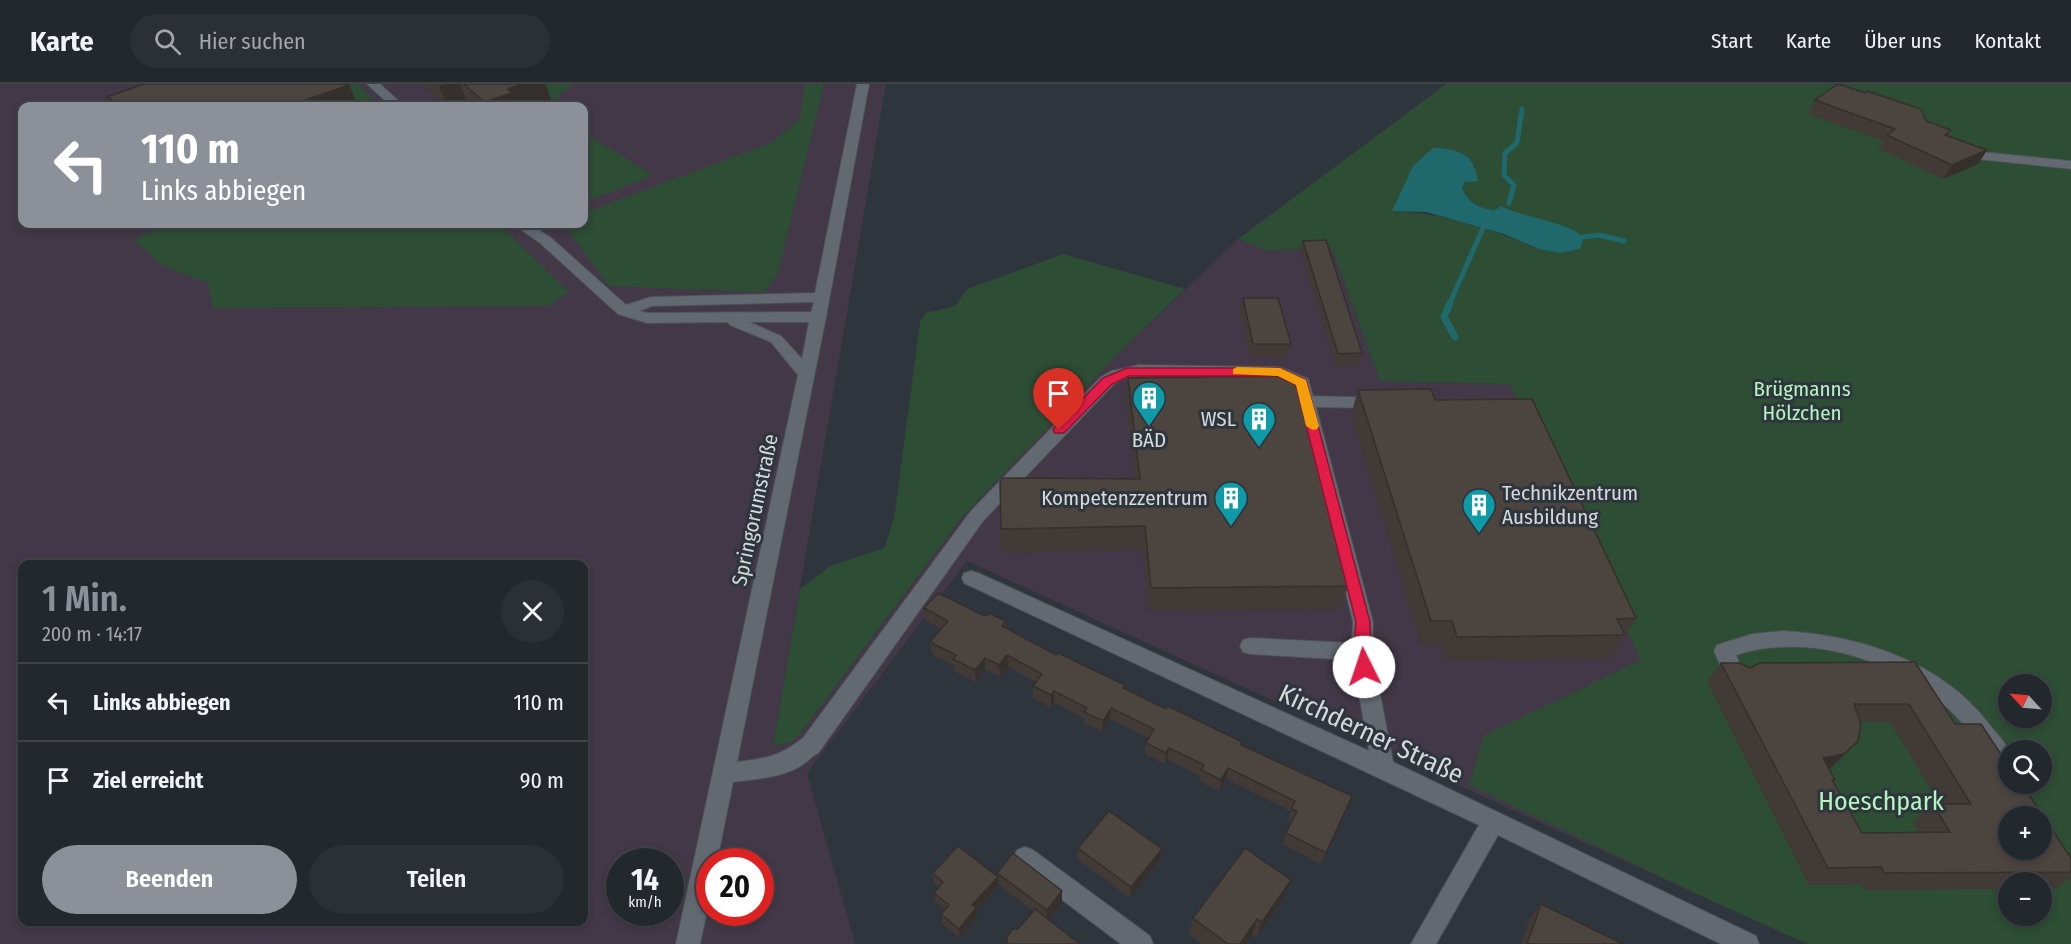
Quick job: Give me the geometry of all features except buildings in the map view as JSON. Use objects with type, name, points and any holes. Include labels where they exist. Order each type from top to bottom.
[{"type":"street","points":[[373,84],[393,102]]},
{"type":"street","name":"Springorumstraße","points":[[688,944],[818,317],[862,84]]},
{"type":"street","points":[[1972,155],[2071,165]]},
{"type":"street","points":[[526,228],[545,240],[623,311],[647,318],[818,317]]},
{"type":"street","points":[[623,311],[651,302],[822,297]]},
{"type":"street","points":[[716,318],[743,324],[776,339],[806,374]]},
{"type":"street","points":[[724,773],[765,768],[792,760],[811,745],[977,516],[1107,381],[1117,375],[1138,370],[1280,372],[1302,383],[1363,622],[1362,652],[1383,768]]},
{"type":"street","points":[[1306,401],[1399,404]]},
{"type":"street","name":"Kirchderner Straße","points":[[971,578],[1383,768],[1747,944]]},
{"type":"street","points":[[1735,676],[1724,651],[1739,644],[1768,639],[1818,640],[1854,648],[1902,668],[1928,682],[1958,704],[1984,733],[1998,753]]},
{"type":"street","points":[[1250,646],[1362,652]]},
{"type":"street","points":[[1423,944],[1493,822]]},
{"type":"street","points":[[1025,858],[1141,944]]},
{"type":"shaded area","points":[[0,84],[886,84],[773,746],[792,742],[802,731],[961,518],[1121,351],[1238,239],[1265,250],[1332,249],[1380,381],[1509,384],[1642,660],[1787,935],[967,561],[807,773],[855,944],[0,944]]},
{"type":"green space","points":[[332,84],[358,84],[377,102],[349,102]]},
{"type":"green space","points":[[526,84],[574,84],[561,94],[556,102],[474,102]]},
{"type":"green space","points":[[805,84],[824,84],[778,273],[765,292],[609,286],[566,228],[588,228],[588,211],[770,143],[800,119]]},
{"type":"green space","name":"Brügmanns Hölzchen","points":[[1446,84],[2071,84],[2071,944],[1808,944],[1716,903],[1469,785],[1484,735],[1641,660],[1509,384],[1380,381],[1332,249],[1265,250],[1238,239]],"holes":[[[1476,165],[1462,188],[1468,198],[1485,208],[1496,210],[1500,206],[1517,214],[1539,249],[1467,223],[1430,215],[1392,211]]]},
{"type":"green space","points":[[588,135],[652,174],[645,179],[588,200]]},
{"type":"green space","points":[[157,228],[503,228],[569,292],[548,306],[213,308],[208,283],[161,265],[134,240]]},
{"type":"green space","points":[[1063,254],[1185,289],[1121,351],[961,518],[802,731],[792,742],[773,746],[800,589],[830,566],[884,548],[894,519],[920,322],[926,313],[955,306],[967,289]]},
{"type":"water","points":[[1433,148],[1458,151],[1473,164],[1478,181],[1465,182],[1462,188],[1475,204],[1496,210],[1500,206],[1566,227],[1584,237],[1580,249],[1560,253],[1539,249],[1504,234],[1426,212],[1392,211],[1413,166]]},
{"type":"waterway","points":[[1509,203],[1514,185],[1504,175],[1505,153],[1517,143],[1522,109]]},
{"type":"waterway","points":[[1449,305],[1483,228]]},
{"type":"waterway","points":[[1584,237],[1598,235],[1624,241]]},
{"type":"waterway","points":[[1450,303],[1444,317],[1455,337]]},
{"type":"slow traffic","points":[[1237,371],[1280,372],[1291,375],[1302,383],[1313,426]]},
{"type":"place","name":"BÄD","points":[[1149,427]]},
{"type":"place","name":"WSL","points":[[1259,448]]},
{"type":"place","name":"Kompetenzzentrum","points":[[1231,527]]},
{"type":"place","name":"Technikzentrum Ausbildung","points":[[1479,534]]},
{"type":"route","points":[[1059,430],[1107,381],[1127,372],[1138,370],[1280,372],[1291,375],[1302,383],[1363,622],[1364,667]]},
{"type":"park label","name":"Hoeschpark","points":[[1881,801]]}]
